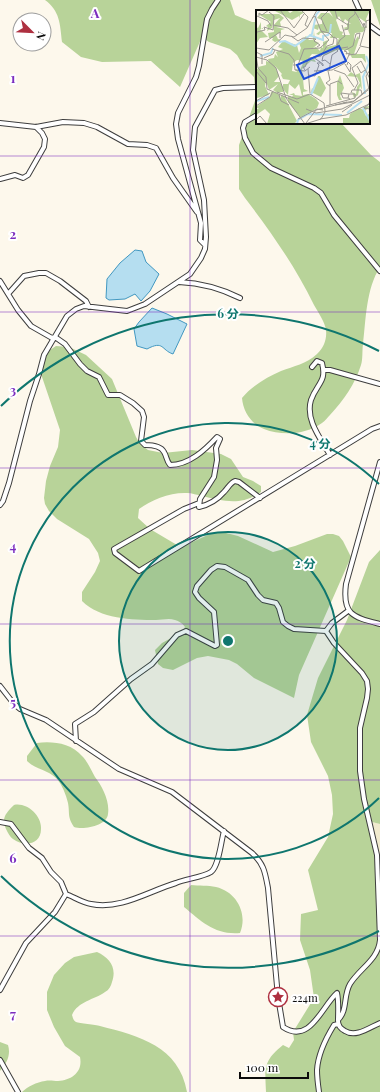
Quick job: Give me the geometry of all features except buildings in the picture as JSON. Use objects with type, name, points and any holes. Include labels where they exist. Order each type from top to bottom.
[{"type":"street","points":[[205,245],[200,240],[201,223],[178,139],[176,124],[178,113],[196,77],[207,19],[218,0]]},
{"type":"street","points":[[355,0],[360,10]]},
{"type":"street","points":[[370,26],[380,33]]},
{"type":"street","points":[[0,505],[10,483],[30,401],[44,355],[67,316],[76,309],[84,306],[127,311],[145,304],[190,274],[197,265],[205,249],[206,237],[204,200],[193,150],[195,127],[215,90],[224,88],[256,87]]},
{"type":"street","points":[[256,116],[245,122],[243,128],[245,138],[253,154],[271,168],[314,188],[321,193],[334,214],[380,271]]},
{"type":"street","points":[[0,123],[36,127],[63,122],[84,123],[97,127],[128,144],[147,145],[156,148],[173,178],[198,214]]},
{"type":"street","points":[[0,179],[15,175],[23,178],[28,175],[44,147],[45,139],[36,127]]},
{"type":"street","points":[[8,294],[24,276],[46,273],[60,281],[86,300],[89,307]]},
{"type":"street","points":[[0,281],[31,326],[52,338],[55,337],[64,344],[87,371],[99,377],[108,395],[120,395],[142,411],[144,417],[141,441],[145,446],[151,445],[161,448],[170,465],[176,465],[199,455],[218,437],[220,439],[216,448],[217,460],[214,477],[199,503],[184,509],[114,549],[115,553],[139,571],[372,429],[380,426]]},
{"type":"street","points":[[179,282],[197,283],[214,287],[240,298]]},
{"type":"street","points":[[312,367],[314,363],[319,361],[322,363],[324,375],[312,400],[310,411],[311,418],[316,431],[330,455]]},
{"type":"street","points":[[324,370],[330,370],[380,384]]},
{"type":"street","points":[[380,462],[346,584],[344,597],[348,611],[366,621],[380,624]]},
{"type":"street","points":[[199,503],[199,507],[205,506],[223,494],[235,480],[260,498]]},
{"type":"street","points":[[76,741],[75,724],[94,712],[130,679],[152,664],[178,635],[186,631],[215,646],[217,644],[214,612],[199,598],[195,592],[197,586],[211,570],[217,566],[225,567],[248,580],[263,600],[276,603],[283,622],[288,626],[294,629],[326,631]]},
{"type":"street","points":[[326,631],[332,623],[348,611]]},
{"type":"street","points":[[319,1092],[317,1069],[320,1054],[334,1025],[343,1015],[350,985],[373,958],[379,948],[380,940],[377,855],[364,799],[360,771],[360,728],[367,698],[367,685],[362,673],[334,643],[326,631]]},
{"type":"street","points":[[1,688],[20,709],[46,720],[119,769],[172,792],[252,852],[260,860],[265,872],[279,1004],[283,1027],[286,1030],[299,1032],[305,1030],[313,1024],[326,1008],[332,997],[337,993],[338,1022],[342,1029],[347,1033],[356,1033],[380,1023]]},
{"type":"street","points":[[0,822],[11,824],[29,848],[42,858],[51,872],[61,882],[66,894],[90,904],[114,904],[144,896],[174,883],[211,871],[216,865],[224,832]]},
{"type":"street","points":[[0,990],[26,943],[55,912],[66,894]]},
{"type":"street","points":[[0,1060],[18,1092]]},
{"type":"shaded area","points":[[372,822],[380,824],[380,905],[378,905]]},
{"type":"green space","points":[[45,0],[230,0],[235,15],[252,22],[256,22],[256,98],[254,77],[244,67],[237,55],[230,49],[209,42],[202,37],[180,87],[151,61],[102,62],[81,57],[62,42],[60,24],[54,9]]},
{"type":"green space","points":[[371,0],[380,0],[380,26]]},
{"type":"green space","points":[[256,98],[256,124],[342,124],[371,155],[380,162],[380,267],[375,276],[369,294],[362,363],[356,379],[335,409],[322,423],[301,432],[278,433],[259,427],[248,416],[244,408],[242,398],[260,382],[281,371],[304,362],[317,354],[323,346],[326,333],[323,320],[291,263],[239,189],[239,145]]},
{"type":"green space","points":[[56,346],[69,347],[86,355],[112,379],[136,437],[140,444],[148,450],[163,453],[192,450],[221,454],[231,459],[243,477],[261,486],[261,492],[239,501],[225,501],[187,493],[162,497],[139,509],[138,518],[150,529],[177,545],[188,544],[210,534],[222,532],[238,536],[273,552],[295,546],[327,534],[339,536],[343,541],[351,557],[299,675],[294,698],[254,678],[237,664],[229,660],[208,656],[197,658],[173,670],[163,668],[158,664],[155,650],[162,643],[182,632],[185,627],[182,623],[170,619],[127,619],[107,615],[89,607],[82,601],[82,592],[100,561],[98,553],[89,539],[57,519],[49,511],[45,504],[44,498],[50,466],[58,447],[60,430],[41,374],[43,360],[47,352]]},
{"type":"green space","points":[[380,550],[380,824],[372,822],[378,905],[380,905],[380,1092],[266,1092],[265,1077],[269,1061],[276,1051],[283,1045],[289,1048],[294,1040],[293,1032],[314,998],[310,970],[300,940],[301,914],[318,910],[308,870],[328,837],[333,814],[332,795],[328,776],[311,742],[307,715],[318,678],[347,620],[369,562]]},
{"type":"green space","points":[[49,742],[61,744],[72,748],[84,758],[107,799],[108,814],[104,822],[83,828],[74,827],[70,817],[66,797],[58,780],[53,775],[30,764],[27,761],[27,756],[37,743]]},
{"type":"green space","points":[[14,805],[29,808],[39,819],[41,829],[38,838],[35,841],[27,844],[17,842],[8,833],[4,819]]},
{"type":"green space","points":[[191,885],[216,887],[230,894],[239,905],[243,918],[240,933],[216,930],[184,907],[184,893]]},
{"type":"green space","points":[[97,952],[109,960],[113,968],[114,972],[112,983],[110,988],[101,995],[78,1007],[72,1015],[74,1020],[76,1022],[100,1026],[129,1034],[143,1039],[155,1046],[176,1064],[183,1076],[187,1092],[22,1092],[39,1082],[68,1079],[78,1071],[80,1067],[80,1057],[65,1046],[54,1027],[47,1010],[47,992],[54,975],[65,963],[74,957]]},
{"type":"green space","points":[[0,1042],[8,1045],[9,1056],[5,1065],[0,1071]]},
{"type":"water","points":[[135,250],[142,251],[146,262],[159,274],[150,291],[141,301],[135,294],[125,299],[109,300],[106,298],[107,279],[120,263]]},
{"type":"water","points":[[152,308],[187,324],[173,354],[157,345],[147,349],[137,346],[134,329]]},
{"type":"place","name":"224m","points":[[278,997]]}]
